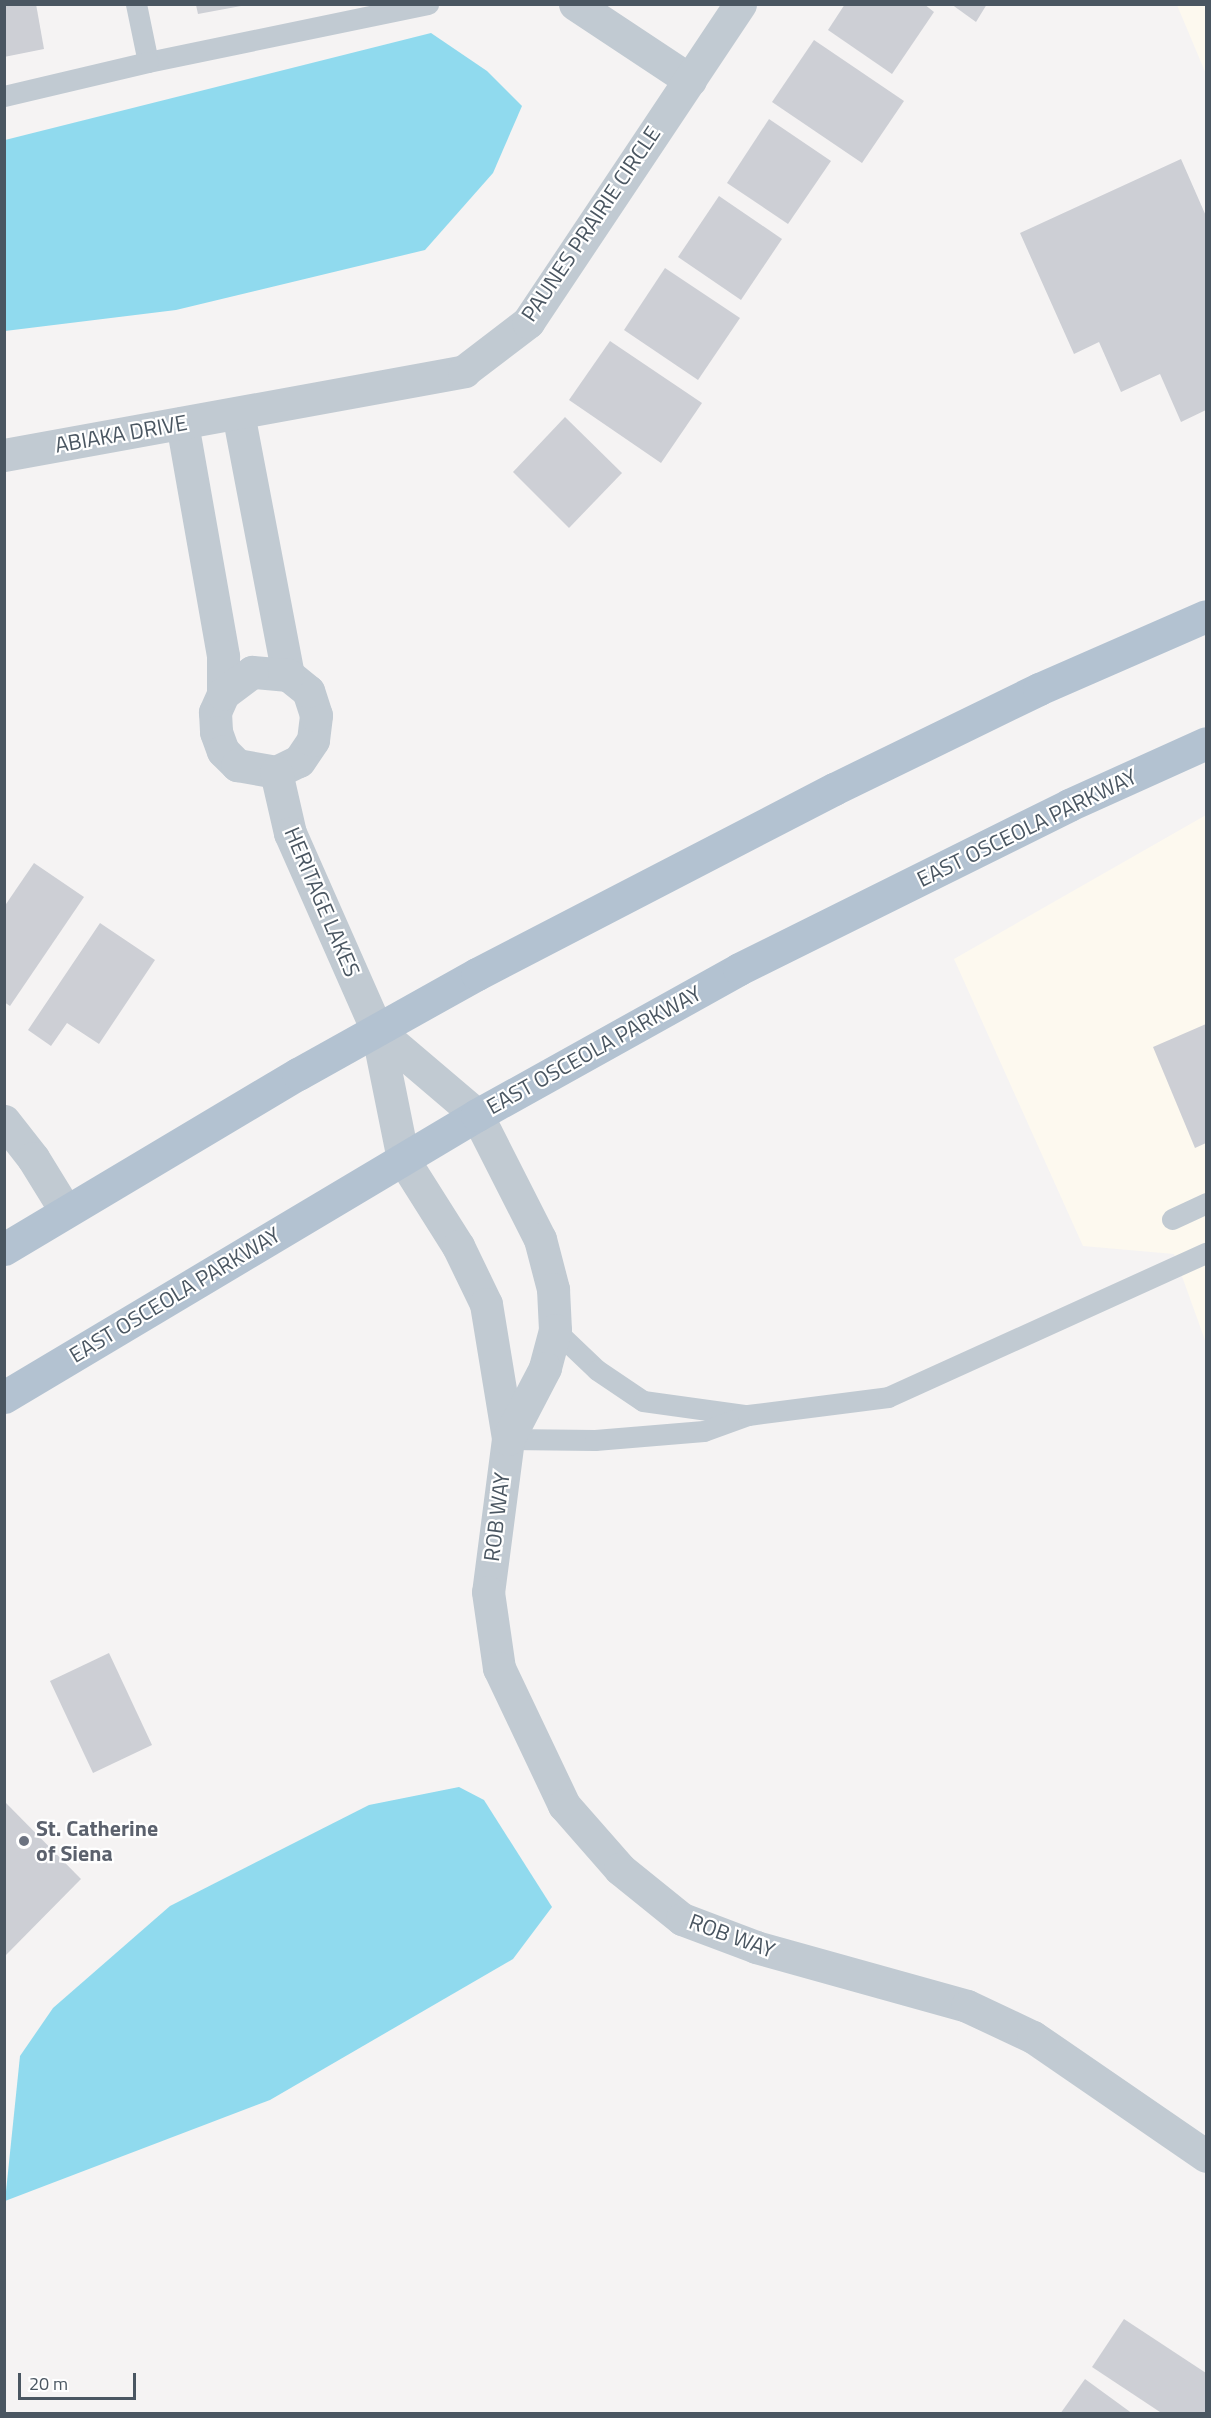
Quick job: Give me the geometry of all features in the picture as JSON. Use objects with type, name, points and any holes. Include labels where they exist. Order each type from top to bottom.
[{"type":"main road","points":[[4,1248],[65,1210],[377,1030],[834,789],[1039,689],[1206,615]]},
{"type":"main road","name":"EAST OSCEOLA PARKWAY","points":[[4,1397],[403,1159],[739,969],[1069,805],[1206,744]]},
{"type":"street","points":[[574,4],[690,80]]},
{"type":"street","name":"PAUNES PRAIRIE CIRCLE","points":[[238,413],[464,372],[528,322],[740,4]]},
{"type":"street","points":[[238,413],[288,675]]},
{"type":"street","name":"ABIAKA DRIVE","points":[[4,455],[238,413]]},
{"type":"street","points":[[182,423],[223,656],[223,694],[215,712],[216,732],[223,751],[237,765],[256,772],[276,772],[299,760],[313,740],[316,715],[308,691],[288,675],[252,672],[223,694]]},
{"type":"street","name":"HERITAGE LAKES","points":[[276,772],[298,852],[377,1030]]},
{"type":"street","name":"ROB WAY","points":[[377,1030],[477,1116],[540,1239],[553,1289],[555,1330],[545,1368],[508,1439]]},
{"type":"street","name":"ROB WAY","points":[[377,1030],[403,1159],[458,1246],[486,1305],[508,1439],[488,1592],[499,1668],[564,1805],[620,1869],[682,1918],[756,1947],[967,2006],[1033,2037],[1206,2156]]},
{"type":"street","points":[[4,1121],[33,1158],[65,1210]]},
{"type":"lane","points":[[136,4],[148,62]]},
{"type":"lane","points":[[4,96],[148,62],[428,4]]},
{"type":"lane","points":[[1172,1219],[1206,1203]]},
{"type":"lane","points":[[508,1439],[595,1440],[704,1431],[748,1415],[888,1397],[1206,1253]]},
{"type":"lane","points":[[555,1330],[597,1370],[643,1401],[748,1415]]},
{"type":"shaded area","points":[[1177,5],[1206,5],[1206,74]]},
{"type":"shaded area","points":[[1206,815],[1206,1343],[1174,1254],[1083,1246],[954,959]]},
{"type":"water","points":[[431,33],[487,71],[522,106],[493,173],[425,250],[176,310],[5,331],[5,140]]},
{"type":"water","points":[[459,1787],[484,1800],[552,1907],[513,1959],[270,2100],[5,2201],[20,2056],[53,2008],[170,1906],[369,1805]]},
{"type":"building","points":[[4,4],[36,4],[44,49],[4,57]]},
{"type":"building","points":[[845,4],[924,4],[934,12],[892,74],[828,30]]},
{"type":"building","points":[[951,4],[987,4],[976,22]]},
{"type":"building","points":[[196,5],[241,5],[241,6],[198,14]]},
{"type":"building","points":[[814,40],[904,101],[862,163],[772,102]]},
{"type":"building","points":[[769,119],[831,161],[788,224],[727,183]]},
{"type":"building","points":[[1181,159],[1206,216],[1206,410],[1181,422],[1160,374],[1121,392],[1099,342],[1074,354],[1020,233]]},
{"type":"building","points":[[719,196],[782,239],[741,300],[678,257]]},
{"type":"building","points":[[665,268],[740,318],[698,380],[624,330]]},
{"type":"building","points":[[610,341],[702,403],[661,463],[569,400]]},
{"type":"building","points":[[565,417],[622,473],[569,528],[513,472]]},
{"type":"building","points":[[34,863],[84,897],[10,1006],[4,1002],[4,907]]},
{"type":"building","points":[[100,923],[155,960],[99,1044],[67,1023],[51,1046],[28,1030]]},
{"type":"building","points":[[1206,1024],[1206,1143],[1195,1148],[1153,1047]]},
{"type":"building","points":[[109,1653],[152,1745],[93,1773],[50,1681]]},
{"type":"building","name":"St. Catherine of Siena","points":[[5,1802],[81,1879],[5,1956]]},
{"type":"building","points":[[1124,2319],[1206,2373],[1206,2414],[1163,2414],[1092,2367]]},
{"type":"building","points":[[1085,2379],[1133,2414],[1060,2414]]},
{"type":"place","name":"St. Catherine of Siena","points":[[24,1841]]}]
